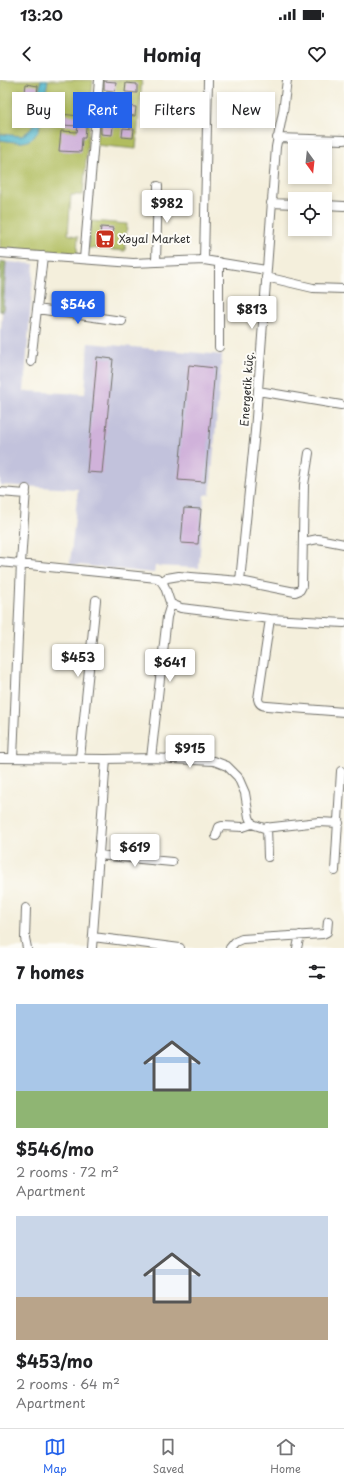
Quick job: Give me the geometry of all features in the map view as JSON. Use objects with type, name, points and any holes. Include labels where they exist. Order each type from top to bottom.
[{"type":"street","points":[[84,259],[99,80]]},
{"type":"street","points":[[204,260],[208,80]]},
{"type":"street","name":"Energetik küç.","points":[[240,581],[258,391],[271,203],[277,138],[283,112],[286,80]]},
{"type":"street","points":[[277,138],[344,140]]},
{"type":"street","points":[[156,262],[158,186]]},
{"type":"street","points":[[271,203],[288,204]]},
{"type":"street","points":[[332,205],[344,206]]},
{"type":"street","points":[[0,253],[132,263],[204,260],[219,262],[266,274],[313,288],[344,289]]},
{"type":"street","points":[[31,362],[43,256]]},
{"type":"street","points":[[218,347],[219,262]]},
{"type":"street","points":[[37,309],[122,321]]},
{"type":"street","points":[[258,391],[341,405]]},
{"type":"street","points":[[162,581],[167,578],[179,576],[240,581],[295,592],[300,590],[302,586],[304,485],[308,453]]},
{"type":"street","points":[[0,492],[26,492],[21,563],[13,758]]},
{"type":"street","points":[[303,542],[318,539],[344,544]]},
{"type":"street","points":[[0,562],[149,577],[162,581],[172,604],[167,618],[151,758]]},
{"type":"street","points":[[80,758],[96,600]]},
{"type":"street","points":[[172,604],[181,608],[270,619],[344,623]]},
{"type":"street","points":[[270,619],[258,699],[262,706],[344,712]]},
{"type":"street","points":[[0,758],[151,758],[214,761],[227,766],[238,777],[242,785],[252,824]]},
{"type":"street","points":[[92,948],[106,759]]},
{"type":"street","points":[[335,871],[341,771]]},
{"type":"street","points":[[216,836],[219,827],[222,826],[243,827],[252,824],[267,827],[319,822],[339,823]]},
{"type":"street","points":[[267,827],[268,857]]},
{"type":"street","points":[[98,855],[172,862]]},
{"type":"street","points":[[26,908],[25,938],[27,948]]},
{"type":"street","points":[[230,948],[235,942],[242,939],[323,934],[326,932],[328,922]]},
{"type":"street","points":[[297,948],[300,935]]},
{"type":"street","points":[[93,937],[180,948]]},
{"type":"shaded area","points":[[6,262],[34,264],[24,391],[85,394],[88,343],[222,355],[210,494],[204,495],[199,568],[155,566],[154,573],[70,564],[78,489],[0,485],[0,329]]},
{"type":"green space","points":[[0,80],[93,80],[92,92],[73,92],[73,128],[89,128],[83,195],[71,195],[68,234],[78,237],[77,255],[0,249]]},
{"type":"green space","points":[[102,80],[142,80],[136,149],[96,145],[98,128],[132,128],[132,92],[101,92]]},
{"type":"green space","points":[[91,221],[127,224],[125,251],[88,248]]},
{"type":"green space","points":[[0,261],[6,262],[3,312],[0,311]]},
{"type":"water","points":[[41,80],[48,80],[46,92],[39,92]]},
{"type":"water","points":[[39,128],[35,135],[27,141],[17,142],[0,140],[0,134],[22,136],[31,129]]},
{"type":"building","points":[[104,81],[116,82],[115,91],[104,90]]},
{"type":"building","points":[[126,83],[137,84],[137,93],[125,92]]},
{"type":"building","points":[[26,84],[38,86],[37,92],[25,92]]},
{"type":"building","points":[[132,107],[136,107],[135,116],[132,116]]},
{"type":"building","points":[[65,114],[73,115],[73,126],[65,125]]},
{"type":"building","points":[[78,128],[86,128],[85,138],[82,138],[81,152],[59,151],[61,131],[77,132]]},
{"type":"building","points":[[101,128],[113,128],[112,135],[101,134]]},
{"type":"building","points":[[123,128],[134,129],[133,138],[122,137]]},
{"type":"building","points":[[101,227],[113,228],[111,243],[99,242]]},
{"type":"building","points":[[97,357],[113,359],[102,473],[87,472]]},
{"type":"building","points":[[189,365],[215,368],[205,482],[178,480]]},
{"type":"building","points":[[184,508],[201,509],[198,544],[181,543]]},
{"type":"place","name":"Xəyal Market","points":[[105,239]]}]
